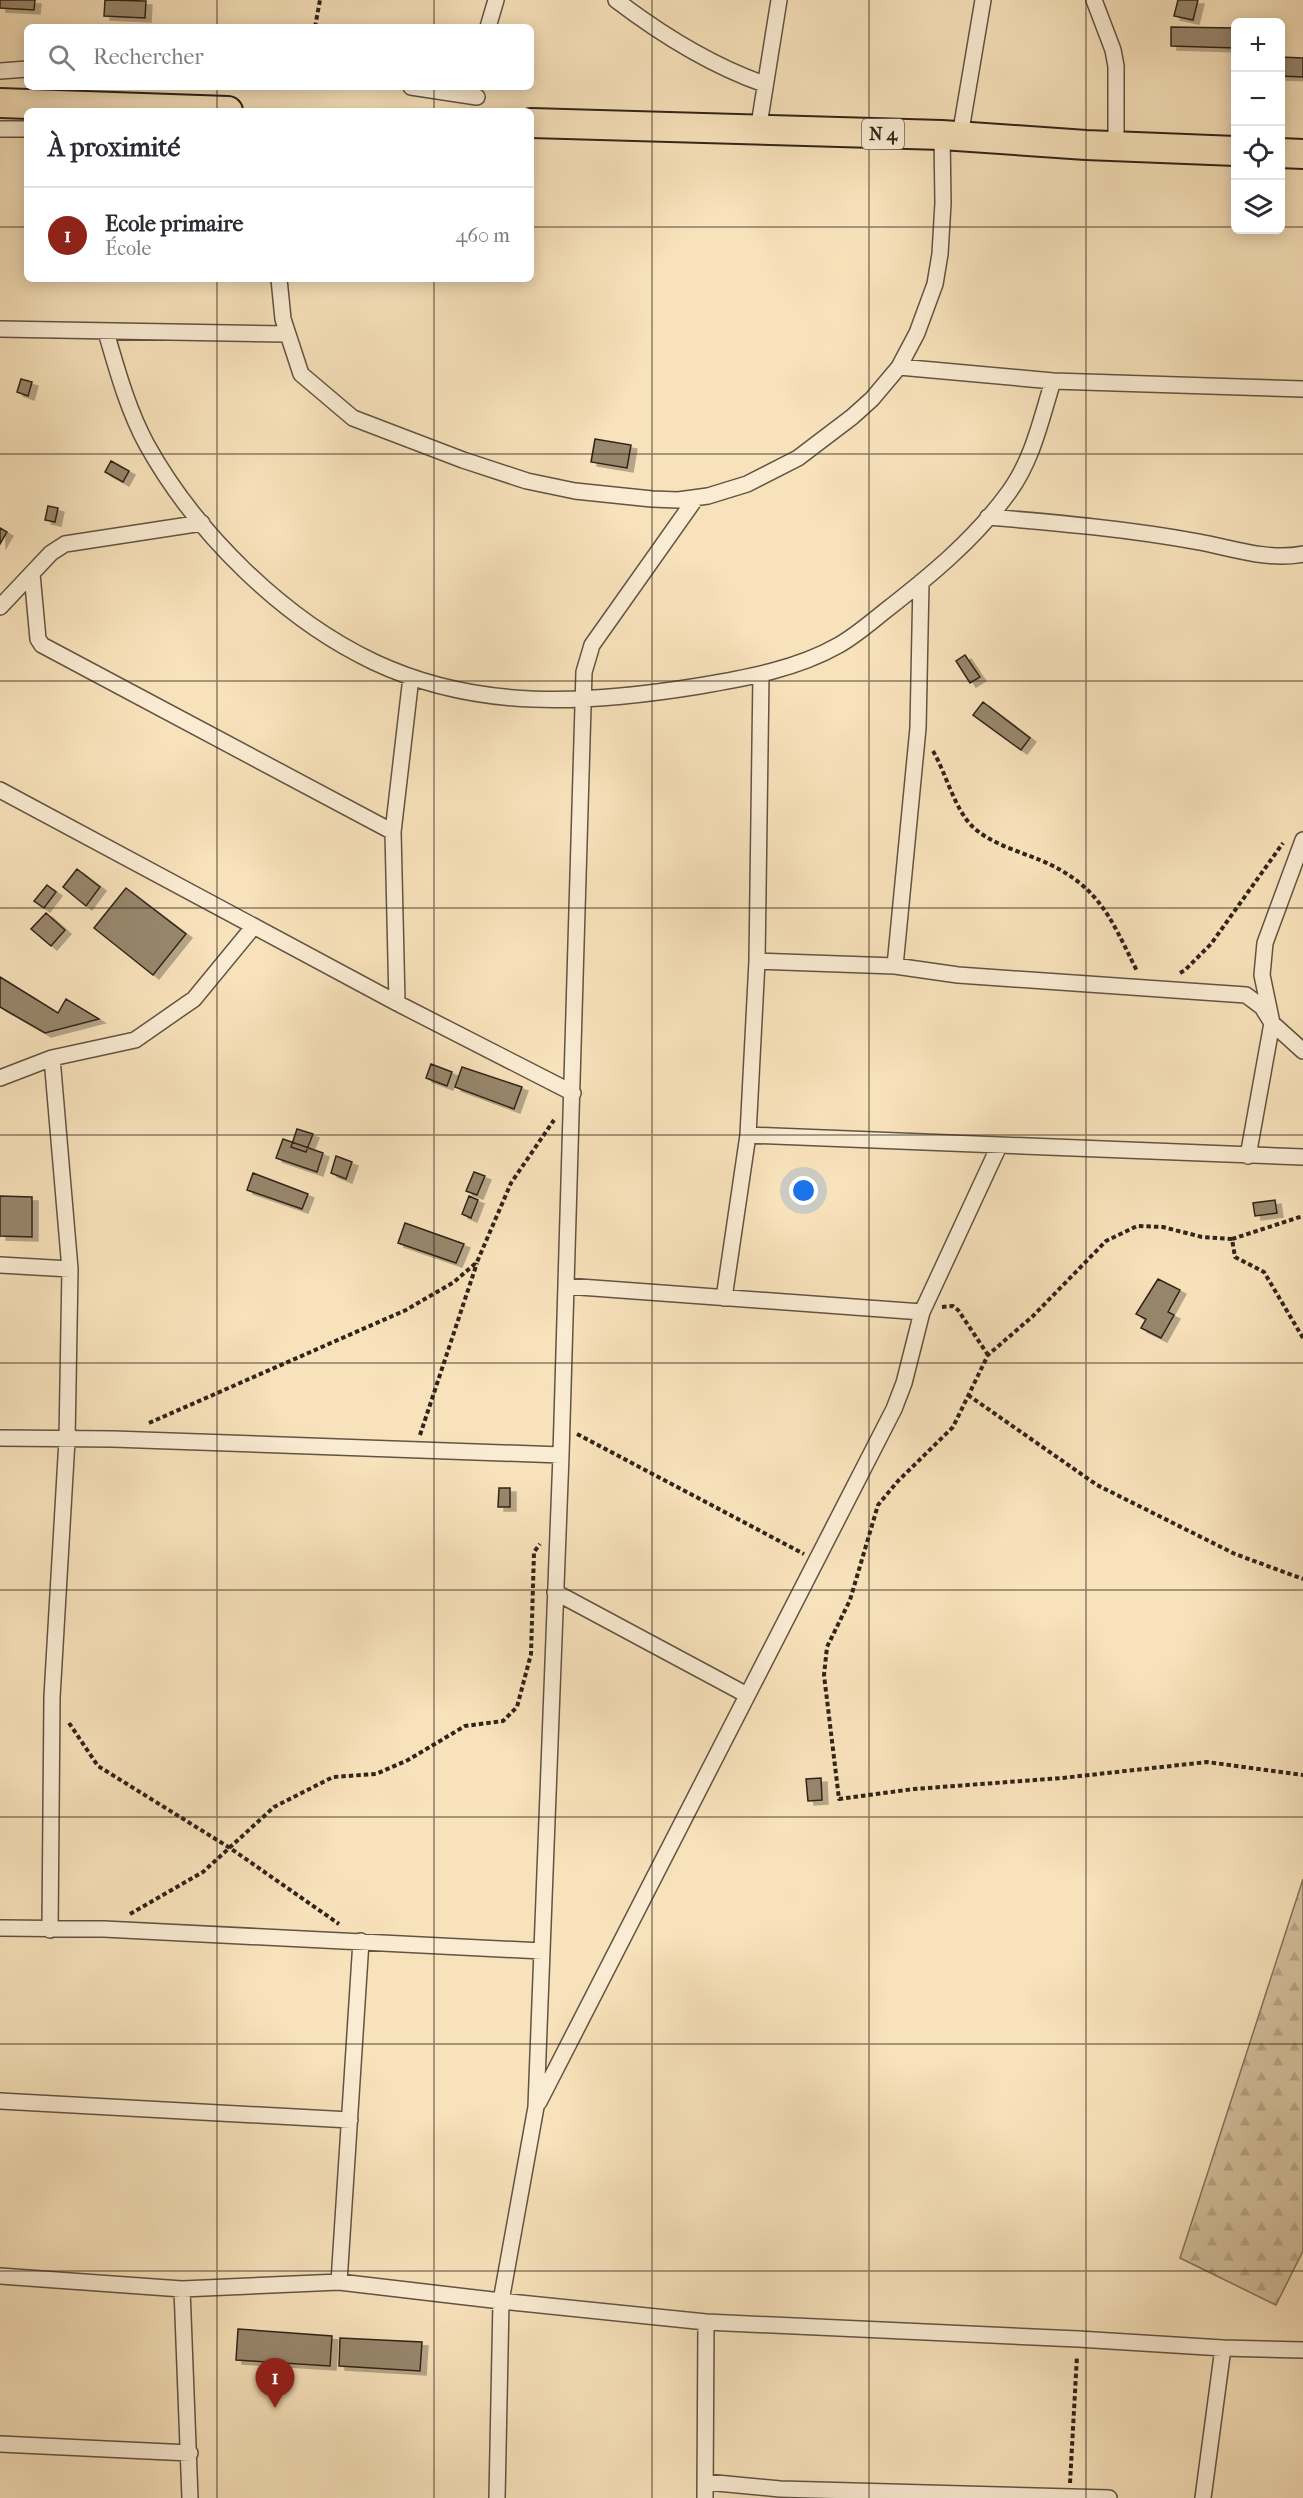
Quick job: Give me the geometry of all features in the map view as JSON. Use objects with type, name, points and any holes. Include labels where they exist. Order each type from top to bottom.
[{"type":"highway","points":[[0,103],[142,108]]},
{"type":"highway","name":"N 4","points":[[534,123],[951,136],[1116,147],[1231,151]]},
{"type":"highway","points":[[1285,153],[1303,154]]},
{"type":"street","points":[[489,24],[496,0]]},
{"type":"street","points":[[616,0],[640,19],[707,61],[729,72],[764,84]]},
{"type":"street","points":[[758,131],[779,0]]},
{"type":"street","points":[[279,282],[283,319],[302,374],[353,418],[463,460],[526,481],[575,491],[678,500],[696,498],[747,484],[798,458],[852,417],[872,399],[900,367],[917,333],[937,274],[951,136],[983,0]]},
{"type":"street","points":[[1094,0],[1113,51],[1116,66],[1116,147]]},
{"type":"street","points":[[0,71],[24,69]]},
{"type":"street","points":[[429,90],[477,98]]},
{"type":"street","points":[[0,129],[24,129]]},
{"type":"street","points":[[0,329],[287,334]]},
{"type":"street","points":[[105,332],[122,384],[146,443],[181,500],[225,550],[296,614],[331,638],[373,661],[411,677],[484,695],[514,699],[582,701],[689,687],[761,674],[816,656],[838,646],[921,582],[953,554],[1011,490],[1039,433],[1053,381]]},
{"type":"street","points":[[900,367],[1053,381],[1303,389]]},
{"type":"street","points":[[497,2498],[501,2301],[536,2107],[561,1455],[584,672],[592,645],[696,498]]},
{"type":"street","points":[[988,517],[1083,525],[1199,542],[1252,554],[1303,554]]},
{"type":"street","points":[[0,607],[51,553],[65,544],[202,523]]},
{"type":"street","points":[[32,574],[38,639],[42,645],[393,832]]},
{"type":"street","points":[[895,966],[918,728],[921,582]]},
{"type":"street","points":[[724,1298],[748,1135],[757,961],[761,674]]},
{"type":"street","points":[[397,1003],[393,832],[411,677]]},
{"type":"street","points":[[0,790],[397,1003],[573,1093]]},
{"type":"street","points":[[1248,1156],[1272,1023],[1262,975],[1263,953],[1296,839]]},
{"type":"street","points":[[0,1078],[52,1058],[135,1040],[194,999],[254,926]]},
{"type":"street","points":[[757,961],[895,966],[958,975],[1144,990],[1246,995],[1262,1006],[1272,1023],[1303,1051]]},
{"type":"street","points":[[50,1930],[52,1697],[67,1440],[70,1269],[52,1058]]},
{"type":"street","points":[[748,1135],[1303,1157]]},
{"type":"street","points":[[536,2107],[894,1409],[904,1383],[922,1312],[999,1146]]},
{"type":"street","points":[[0,1265],[70,1269]]},
{"type":"street","points":[[566,1286],[922,1312]]},
{"type":"street","points":[[0,1438],[113,1439],[561,1455]]},
{"type":"street","points":[[555,1592],[747,1695]]},
{"type":"street","points":[[0,1928],[104,1929],[542,1950]]},
{"type":"street","points":[[339,2282],[361,1941]]},
{"type":"street","points":[[0,2101],[350,2120]]},
{"type":"street","points":[[0,2276],[182,2289],[339,2282],[706,2322],[1303,2350]]},
{"type":"street","points":[[182,2289],[190,2498]]},
{"type":"street","points":[[705,2498],[706,2322]]},
{"type":"street","points":[[1203,2498],[1223,2348]]},
{"type":"street","points":[[0,2444],[190,2454]]},
{"type":"street","points":[[706,2482],[783,2494],[1109,2498]]},
{"type":"path","points":[[316,24],[320,0]]},
{"type":"path","points":[[918,728],[941,764],[963,814],[973,827],[989,839],[1052,865],[1075,879],[1094,895],[1107,911],[1144,990]]},
{"type":"path","points":[[1172,976],[1185,970],[1210,944],[1283,842],[1296,839]]},
{"type":"path","points":[[415,1449],[477,1262],[511,1183],[573,1093]]},
{"type":"path","points":[[1303,1216],[1232,1239],[1203,1237],[1162,1227],[1137,1226],[1106,1241],[1033,1316],[987,1355],[953,1427],[898,1481],[878,1505],[850,1600],[827,1647],[824,1675],[839,1799],[914,1789],[1062,1778],[1207,1762],[1303,1775]]},
{"type":"path","points":[[1232,1239],[1235,1257],[1264,1272],[1303,1338]]},
{"type":"path","points":[[145,1425],[406,1310],[454,1282],[477,1262]]},
{"type":"path","points":[[922,1312],[948,1305],[953,1306],[987,1355]]},
{"type":"path","points":[[968,1395],[1097,1485],[1235,1554],[1303,1579]]},
{"type":"path","points":[[561,1426],[815,1560]]},
{"type":"path","points":[[104,1929],[203,1872],[274,1807],[333,1777],[376,1774],[408,1760],[465,1726],[503,1721],[517,1707],[531,1654],[534,1552],[558,1522]]},
{"type":"path","points":[[52,1697],[98,1766],[230,1848],[315,1905],[361,1941]]},
{"type":"path","points":[[1069,2496],[1078,2339]]},
{"type":"green space","points":[[1303,1879],[1303,2251],[1276,2305],[1180,2258]]},
{"type":"building","points":[[0,0],[35,0],[34,10],[0,8]]},
{"type":"building","points":[[105,0],[146,1],[145,18],[104,16]]},
{"type":"building","points":[[1178,0],[1198,0],[1193,20],[1174,16]]},
{"type":"building","points":[[1171,27],[1231,28],[1231,48],[1171,46]]},
{"type":"building","points":[[1285,57],[1303,58],[1303,77],[1285,76]]},
{"type":"building","points":[[21,379],[32,382],[28,396],[17,392]]},
{"type":"building","points":[[595,439],[631,445],[627,468],[591,462]]},
{"type":"building","points":[[111,461],[129,471],[123,482],[105,472]]},
{"type":"building","points":[[48,506],[58,508],[55,522],[45,520]]},
{"type":"building","points":[[0,528],[7,532],[0,544]]},
{"type":"building","points":[[965,655],[980,677],[970,683],[956,661]]},
{"type":"building","points":[[983,702],[1030,738],[1021,750],[973,715]]},
{"type":"building","points":[[77,869],[100,887],[86,906],[63,887]]},
{"type":"building","points":[[47,885],[56,892],[44,908],[34,901]]},
{"type":"building","points":[[126,888],[186,934],[153,975],[94,928]]},
{"type":"building","points":[[46,913],[65,930],[51,946],[31,929]]},
{"type":"building","points":[[0,977],[58,1013],[66,999],[99,1019],[45,1033],[0,1007]]},
{"type":"building","points":[[431,1064],[452,1072],[447,1086],[426,1078]]},
{"type":"building","points":[[462,1067],[522,1087],[514,1109],[455,1087]]},
{"type":"building","points":[[297,1129],[313,1134],[306,1152],[291,1147]]},
{"type":"building","points":[[283,1139],[323,1153],[317,1172],[276,1158]]},
{"type":"building","points":[[336,1156],[352,1162],[346,1179],[331,1173]]},
{"type":"building","points":[[474,1172],[485,1176],[477,1195],[466,1191]]},
{"type":"building","points":[[253,1173],[308,1194],[302,1209],[247,1190]]},
{"type":"building","points":[[0,1196],[32,1197],[32,1237],[0,1236]]},
{"type":"building","points":[[469,1196],[478,1200],[471,1218],[462,1214]]},
{"type":"building","points":[[1275,1200],[1277,1213],[1255,1216],[1253,1203]]},
{"type":"building","points":[[405,1223],[464,1244],[456,1263],[398,1243]]},
{"type":"building","points":[[1158,1279],[1180,1290],[1168,1312],[1174,1315],[1161,1338],[1141,1328],[1146,1319],[1136,1314]]},
{"type":"building","points":[[499,1488],[510,1488],[510,1507],[498,1507]]},
{"type":"building","points":[[821,1778],[822,1800],[808,1801],[806,1779]]},
{"type":"building","points":[[238,2329],[332,2336],[330,2366],[236,2360]]},
{"type":"building","points":[[340,2338],[422,2342],[420,2371],[339,2366]]},
{"type":"place","name":"Ecole primaire","points":[[275,2408]]}]
